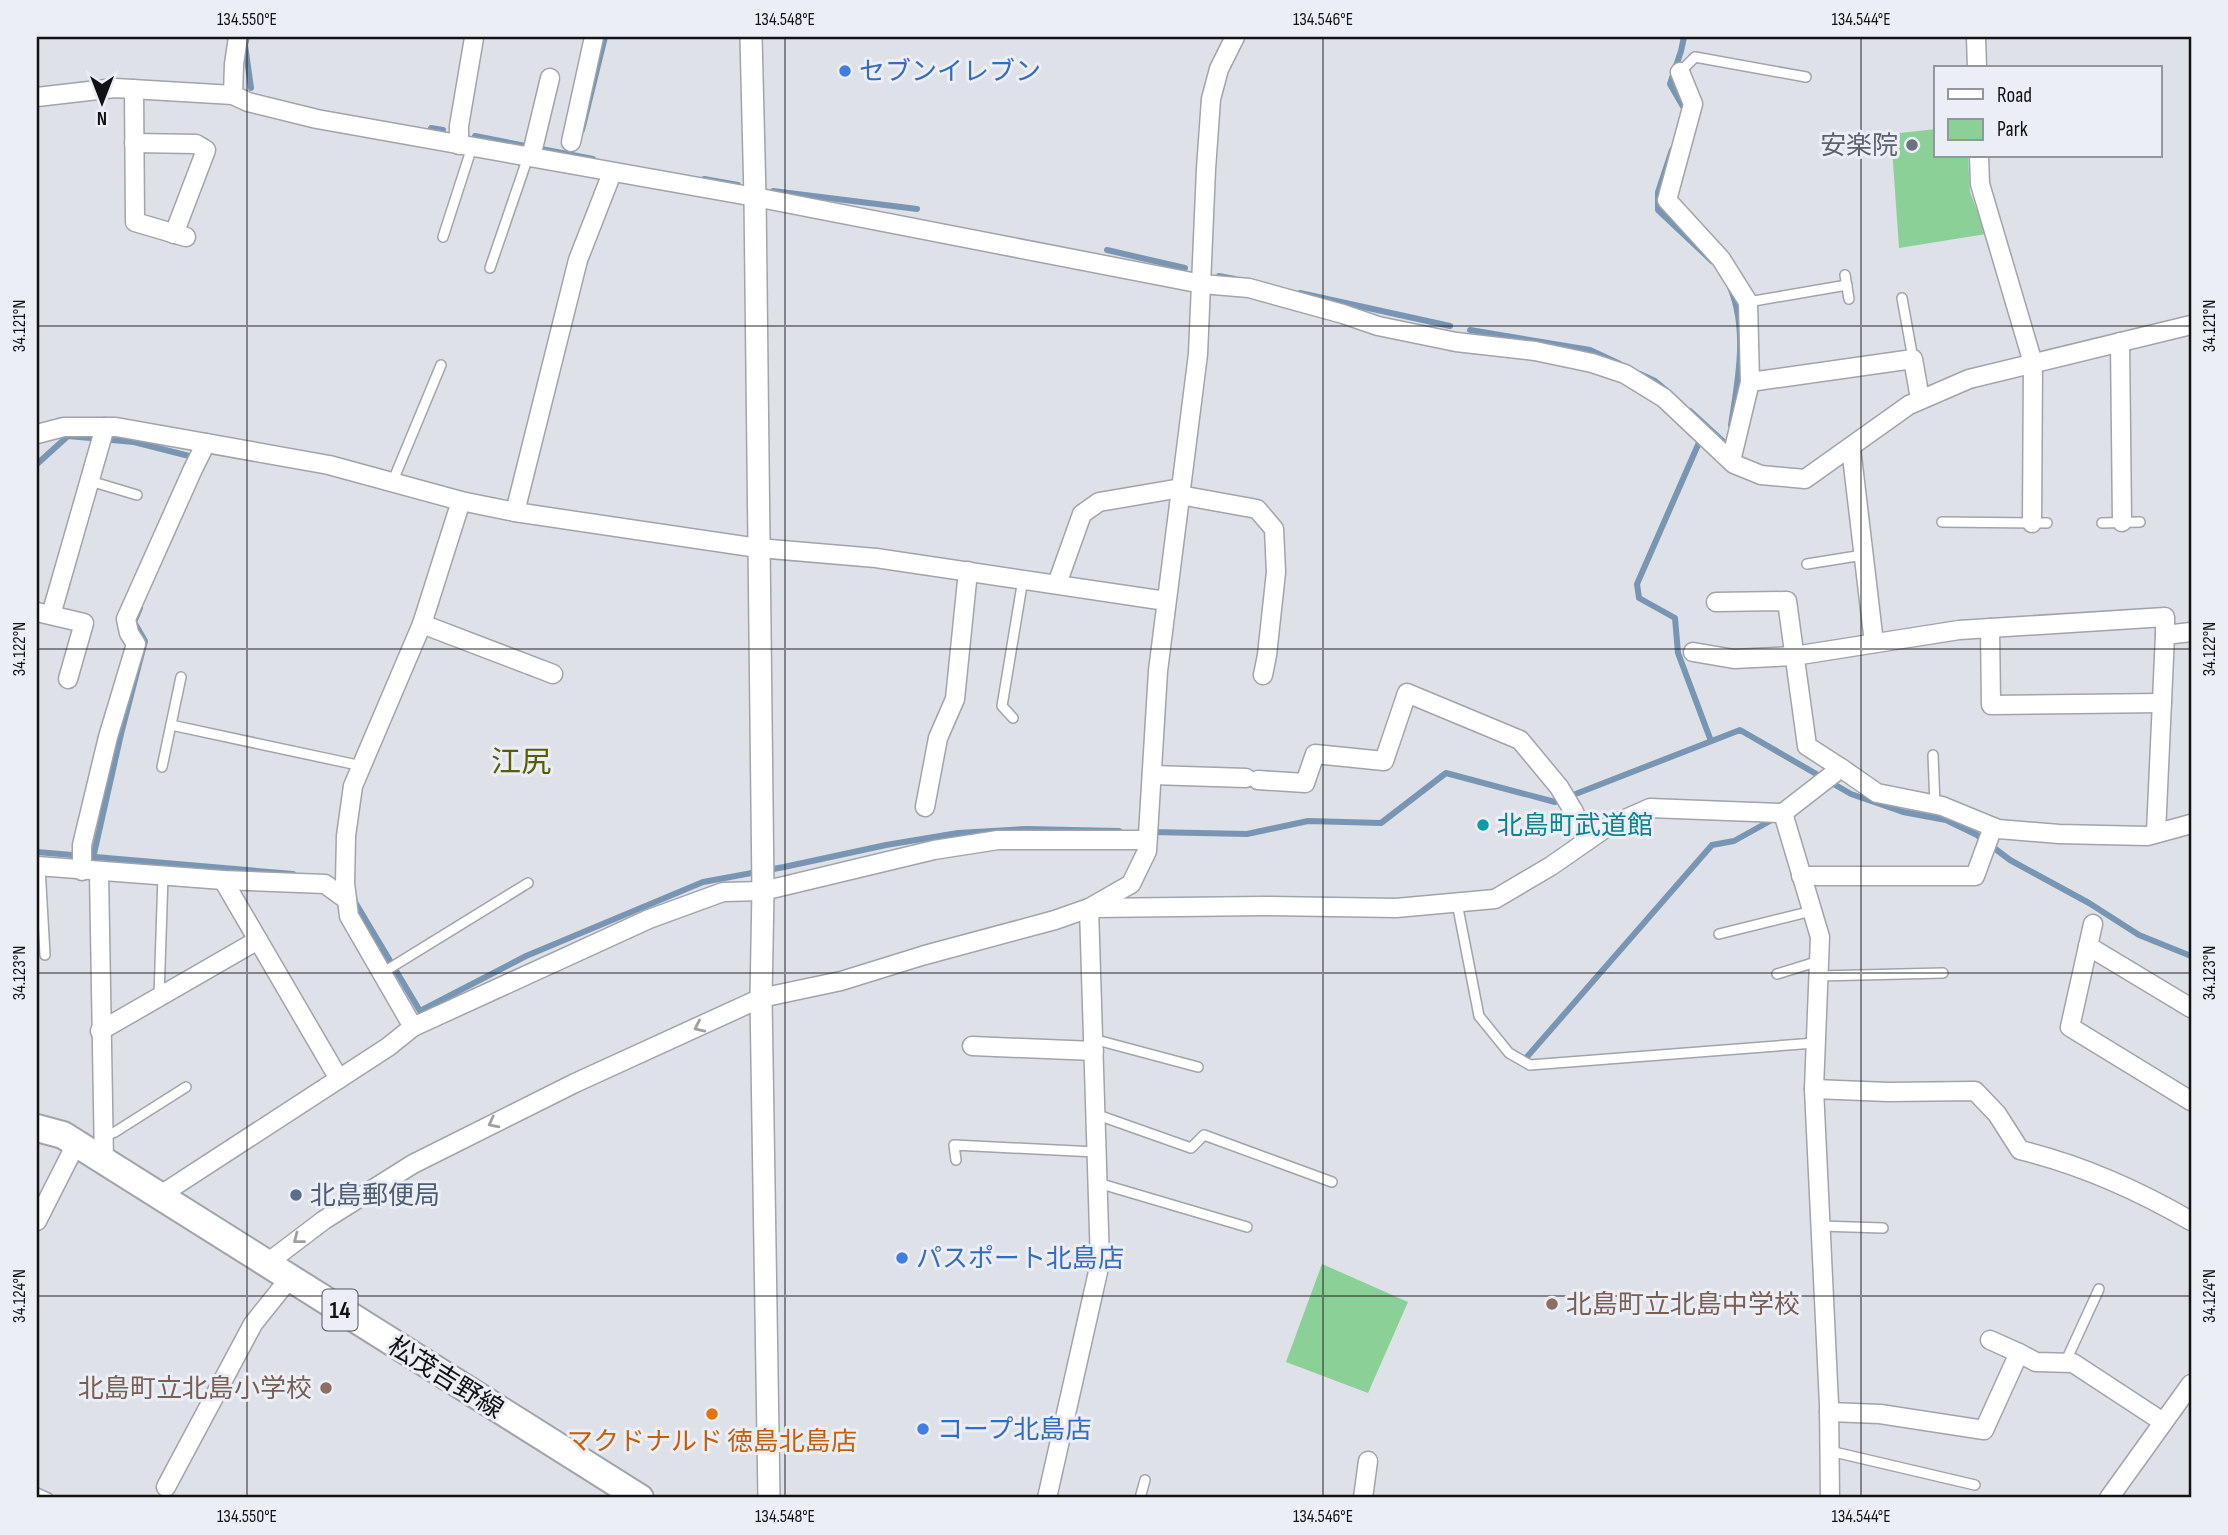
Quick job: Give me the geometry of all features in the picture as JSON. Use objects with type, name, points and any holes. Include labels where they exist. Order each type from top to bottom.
[{"type":"main road","name":"松茂吉野線","points":[[37,1128],[63,1135],[76,1144],[104,1149],[159,1196],[640,1498]]},
{"type":"street","points":[[233,95],[238,37]]},
{"type":"street","points":[[571,142],[594,37]]},
{"type":"street","points":[[751,37],[769,1498]]},
{"type":"street","points":[[266,1264],[324,1220],[413,1164],[575,1083],[761,998],[841,981],[1089,908],[1130,884],[1147,850],[1166,601],[1198,354],[1211,99],[1219,69],[1235,37]]},
{"type":"street","points":[[1976,37],[1977,66]]},
{"type":"street","points":[[466,146],[459,126],[474,38]]},
{"type":"street","points":[[1680,72],[1693,104],[1667,200],[1721,259],[1748,302],[1750,382],[1731,461]]},
{"type":"street","points":[[531,152],[550,78]]},
{"type":"street","points":[[37,97],[115,88],[233,95],[248,102],[317,119],[466,146],[531,152],[612,173],[755,197],[1202,284],[1249,288],[1378,326],[1457,341],[1535,351],[1592,363],[1625,374],[1664,398],[1731,461],[1761,475],[1805,479],[1909,405],[1969,379],[2191,325]]},
{"type":"street","points":[[134,89],[134,144],[135,222],[180,236],[206,150],[196,144],[134,144]]},
{"type":"street","points":[[1979,158],[1980,184],[2034,363],[2039,523]]},
{"type":"street","points":[[515,512],[578,260],[612,173]]},
{"type":"street","points":[[2120,342],[2122,522]]},
{"type":"street","points":[[1750,382],[1913,359],[1920,399]]},
{"type":"street","points":[[37,434],[64,427],[116,427],[329,465],[461,501],[515,512],[758,548],[876,558],[1166,601]]},
{"type":"street","points":[[68,679],[84,623],[44,613],[90,481],[105,427]]},
{"type":"street","points":[[104,1149],[90,871],[82,845],[108,737],[136,644],[129,633],[126,619],[206,443]]},
{"type":"street","points":[[1851,448],[1874,643]]},
{"type":"street","points":[[1057,584],[1082,514],[1099,502],[1180,491],[1257,509],[1274,529],[1276,572],[1263,676]]},
{"type":"street","points":[[413,1027],[349,916],[345,883],[346,836],[353,786],[422,624],[461,501]]},
{"type":"street","points":[[925,807],[938,738],[955,699],[968,571]]},
{"type":"street","points":[[1716,602],[1787,601],[1807,746],[1877,793],[1935,804],[1993,827],[2059,834],[2147,836],[2191,824]]},
{"type":"street","points":[[1693,652],[1734,659],[1794,656],[1959,629],[2165,617],[2156,833]]},
{"type":"street","points":[[422,624],[553,674]]},
{"type":"street","points":[[1990,628],[1991,705],[2162,703]]},
{"type":"street","points":[[2165,635],[2191,632]]},
{"type":"street","points":[[1152,775],[1305,783],[1315,754],[1384,761],[1407,693],[1520,740],[1559,787],[1587,841]]},
{"type":"street","points":[[1089,908],[1396,908],[1495,899],[1552,866],[1607,827],[1650,808],[1783,813],[1841,768]]},
{"type":"street","points":[[1783,813],[1820,937],[1814,1089],[1829,1412],[1830,1498]]},
{"type":"street","points":[[1801,876],[1975,876],[1993,827]]},
{"type":"street","points":[[159,1196],[388,1047],[413,1027],[649,919],[723,892],[762,878],[998,840],[1147,840]]},
{"type":"street","points":[[38,867],[325,884],[347,900]]},
{"type":"street","points":[[223,880],[339,1079]]},
{"type":"street","points":[[1047,1498],[1100,1263],[1089,908]]},
{"type":"street","points":[[2093,924],[2070,1027],[2191,1101]]},
{"type":"street","points":[[100,1031],[258,940]]},
{"type":"street","points":[[2088,946],[2191,1009]]},
{"type":"street","points":[[972,1046],[1094,1045]]},
{"type":"street","points":[[1814,1089],[1975,1091],[1997,1114],[2020,1150],[2049,1157],[2124,1184],[2191,1221]]},
{"type":"street","points":[[37,1221],[76,1144]]},
{"type":"street","points":[[166,1487],[253,1324],[289,1279]]},
{"type":"street","points":[[1990,1340],[2036,1362],[2073,1363],[2163,1422]]},
{"type":"street","points":[[1829,1412],[1880,1414],[1984,1430],[2020,1353]]},
{"type":"street","points":[[2109,1498],[2191,1384]]},
{"type":"street","points":[[1363,1498],[1368,1461]]},
{"type":"lane","points":[[1680,72],[1695,57],[1805,77]]},
{"type":"lane","points":[[443,237],[466,146]]},
{"type":"lane","points":[[489,268],[531,152]]},
{"type":"lane","points":[[1748,302],[1846,280],[1849,299]]},
{"type":"lane","points":[[1902,298],[1913,359]]},
{"type":"lane","points":[[392,483],[441,365]]},
{"type":"lane","points":[[90,481],[137,495]]},
{"type":"lane","points":[[1942,522],[2039,523]]},
{"type":"lane","points":[[2102,523],[2140,522]]},
{"type":"lane","points":[[1807,564],[1863,555]]},
{"type":"lane","points":[[1013,718],[1002,706],[1023,579]]},
{"type":"lane","points":[[162,767],[181,677]]},
{"type":"lane","points":[[171,725],[362,766]]},
{"type":"lane","points":[[1933,755],[1935,804]]},
{"type":"lane","points":[[38,867],[45,955]]},
{"type":"lane","points":[[159,997],[163,876]]},
{"type":"lane","points":[[382,974],[528,883]]},
{"type":"lane","points":[[1457,903],[1479,1016],[1509,1053],[1530,1065],[1815,1043]]},
{"type":"lane","points":[[1719,934],[1812,911]]},
{"type":"lane","points":[[1777,974],[1819,969],[1943,974]]},
{"type":"lane","points":[[1094,1045],[1198,1067]]},
{"type":"lane","points":[[104,1149],[115,1132],[186,1087]]},
{"type":"lane","points":[[1095,1114],[1191,1147],[1204,1135],[1332,1182]]},
{"type":"lane","points":[[956,1160],[954,1145],[1096,1152]]},
{"type":"lane","points":[[1097,1183],[1247,1227]]},
{"type":"lane","points":[[1820,1226],[1883,1228]]},
{"type":"lane","points":[[2065,1363],[2099,1289]]},
{"type":"lane","points":[[1830,1451],[1975,1485]]},
{"type":"lane","points":[[1140,1498],[1145,1480]]},
{"type":"lane","points":[[37,1493],[48,1498]]},
{"type":"green space","points":[[1934,129],[1934,158],[1968,158],[1970,192],[1986,234],[1899,248],[1891,134]]},
{"type":"green space","points":[[1322,1264],[1408,1302],[1368,1393],[1286,1362]]},
{"type":"waterway","points":[[247,37],[245,45],[251,88]]},
{"type":"waterway","points":[[582,130],[605,37]]},
{"type":"waterway","points":[[1684,37],[1670,84],[1685,110]]},
{"type":"waterway","points":[[431,128],[443,130]]},
{"type":"waterway","points":[[475,136],[593,159]]},
{"type":"waterway","points":[[1672,150],[1658,192],[1658,210],[1712,261]]},
{"type":"waterway","points":[[704,179],[738,185]]},
{"type":"waterway","points":[[773,191],[917,209]]},
{"type":"waterway","points":[[1107,250],[1185,268]]},
{"type":"waterway","points":[[1219,276],[1235,279]]},
{"type":"waterway","points":[[1730,287],[1739,320],[1740,338],[1739,373],[1731,425]]},
{"type":"waterway","points":[[1300,293],[1450,326]]},
{"type":"waterway","points":[[1470,330],[1590,350],[1620,364]]},
{"type":"waterway","points":[[1640,374],[1666,390]]},
{"type":"waterway","points":[[1690,411],[1728,446],[1729,442]]},
{"type":"waterway","points":[[37,464],[68,436],[134,442],[197,458]]},
{"type":"waterway","points":[[1701,438],[1637,584],[1639,598],[1675,618],[1678,653],[1711,741]]},
{"type":"waterway","points":[[93,858],[145,641],[134,622],[140,608]]},
{"type":"waterway","points":[[1151,832],[1247,834],[1308,821],[1381,823],[1446,773],[1555,802],[1740,730],[1851,794],[1903,812],[1946,820],[1977,835],[2010,860],[2089,903],[2139,935],[2191,956]]},
{"type":"waterway","points":[[1526,1058],[1712,845],[1734,841],[1770,821]]},
{"type":"waterway","points":[[352,897],[420,1011],[526,956],[703,882],[958,833],[1026,829],[1119,831]]},
{"type":"waterway","points":[[37,852],[293,874]]},
{"type":"place","name":"セブンイレブン","points":[[845,71]]},
{"type":"place","name":"安楽院","points":[[1912,145]]},
{"type":"place","name":"北島町武道館","points":[[1483,825]]},
{"type":"place","name":"北島郵便局","points":[[296,1195]]},
{"type":"place","name":"パスポート北島店","points":[[902,1258]]},
{"type":"place","name":"北島町立北島中学校","points":[[1552,1304]]},
{"type":"place","name":"北島町立北島小学校","points":[[326,1388]]},
{"type":"place","name":"マクドナルド 徳島北島店","points":[[712,1414]]},
{"type":"place","name":"コープ北島店","points":[[923,1429]]},
{"type":"district","name":"江尻","points":[[521,762]]}]
